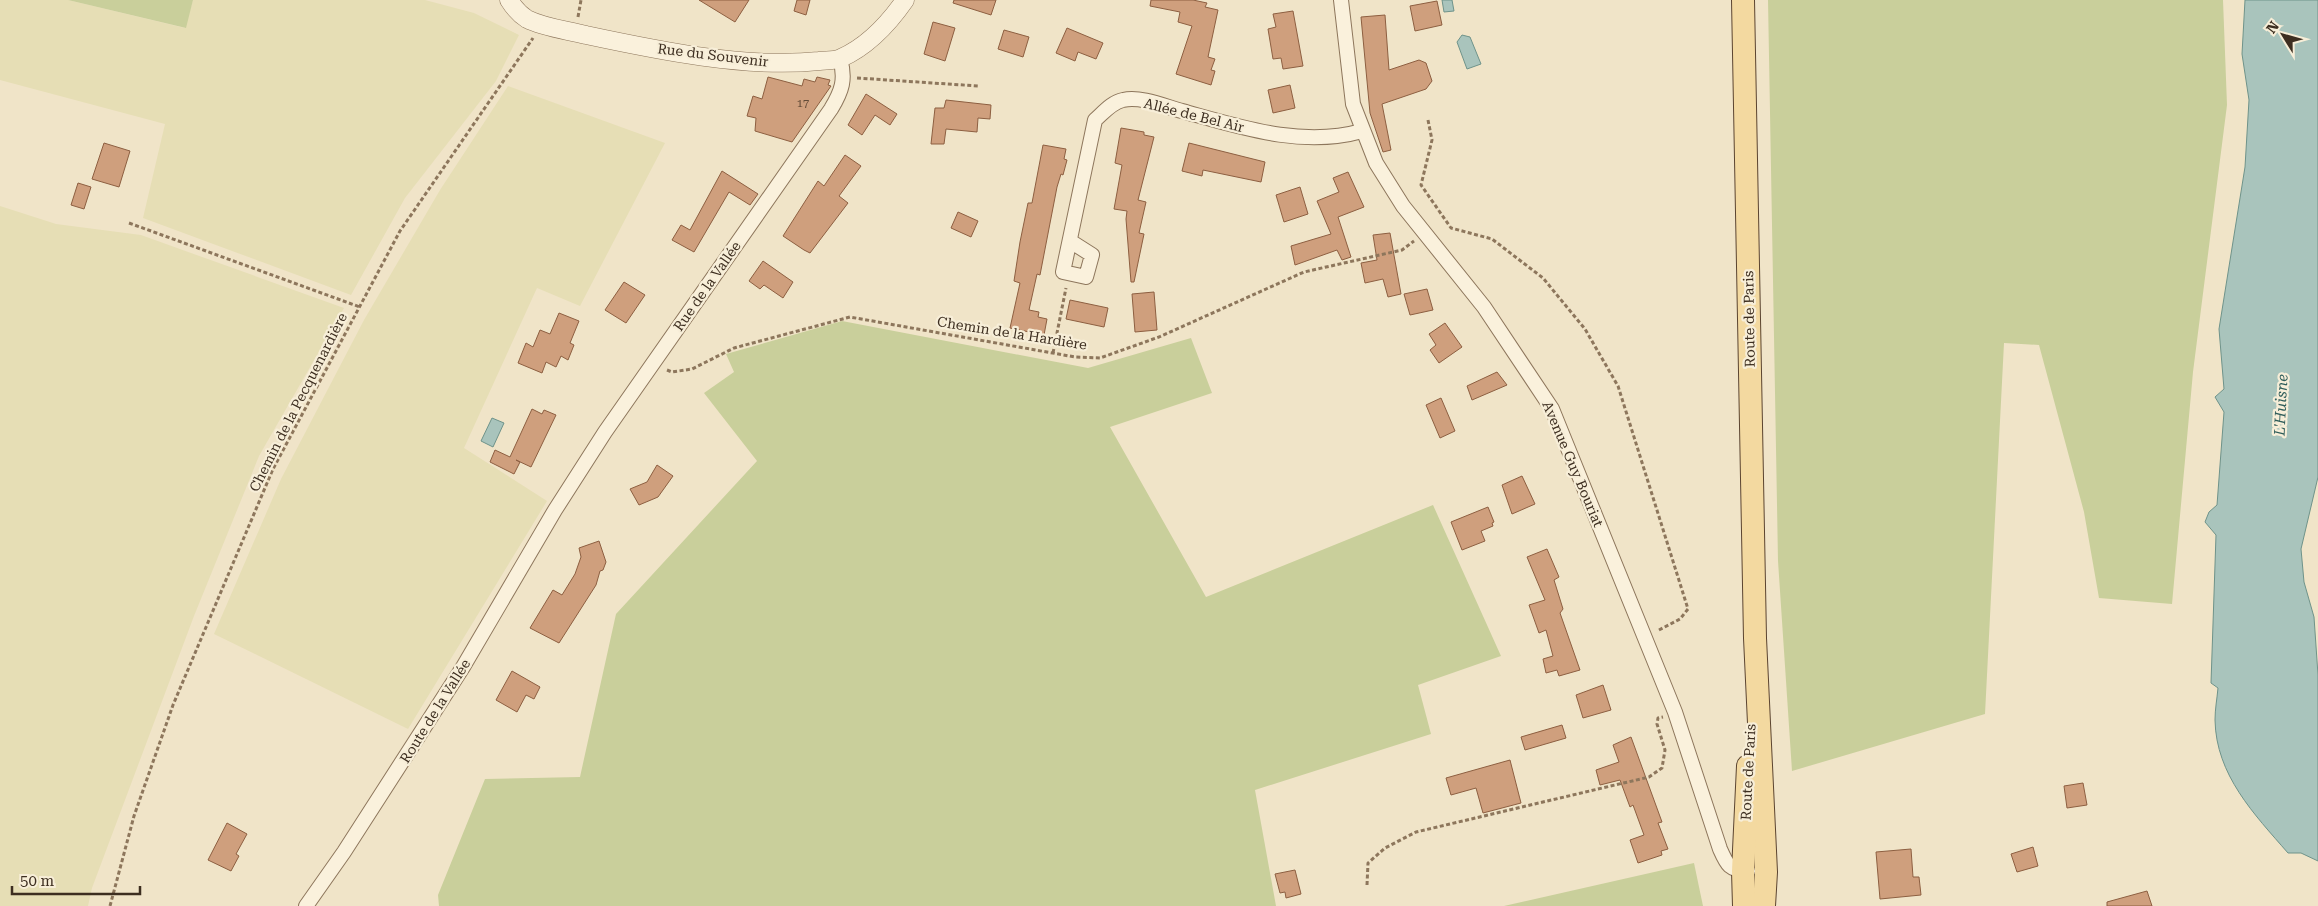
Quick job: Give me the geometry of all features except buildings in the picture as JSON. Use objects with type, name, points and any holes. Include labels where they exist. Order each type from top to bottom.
[{"type":"main road","name":"Route de Paris","points":[[1743,0],[1755,638],[1766,872],[1764,906]]},
{"type":"main road","name":"Route de Paris","points":[[1744,906],[1742,871],[1755,638]]},
{"type":"street","name":"Rue du Souvenir","points":[[509,0],[515,9],[526,18],[542,25],[626,43],[752,61],[804,63],[840,59],[875,36],[905,0]]},
{"type":"street","name":"Avenue Guy Bouriat","points":[[1341,0],[1350,88],[1362,130],[1376,163],[1402,206],[1484,307],[1552,409],[1675,712],[1720,849],[1726,863],[1735,870],[1742,871]]},
{"type":"street","points":[[840,59],[844,77]]},
{"type":"street","name":"Rue de la Vallée","points":[[555,510],[653,363],[842,92],[844,77]]},
{"type":"street","name":"Allée de Bel Air","points":[[1069,274],[1063,272],[1096,120],[1108,108],[1122,100],[1146,101],[1266,134],[1306,137],[1362,130]]},
{"type":"street","points":[[1069,274],[1086,277],[1092,255],[1070,241]]},
{"type":"street","name":"Route de la Vallée","points":[[306,906],[344,852],[463,667],[555,510]]},
{"type":"street","points":[[1742,871],[1766,872]]},
{"type":"path","points":[[579,13],[581,0]]},
{"type":"path","name":"Chemin de la Pecquenardière","points":[[110,906],[134,816],[173,705],[274,469],[400,230],[542,25]]},
{"type":"path","points":[[844,77],[978,86]]},
{"type":"path","points":[[1428,120],[1432,140],[1421,185],[1451,228],[1492,239],[1543,278],[1585,329],[1618,386],[1688,608],[1680,619],[1645,637]]},
{"type":"path","points":[[129,223],[360,307]]},
{"type":"path","name":"Chemin de la Hardière","points":[[653,363],[672,372],[692,369],[734,348],[850,317],[1075,358],[1100,358],[1159,337],[1304,272],[1402,250],[1417,240]]},
{"type":"path","points":[[1053,353],[1069,274]]},
{"type":"path","points":[[1367,885],[1368,863],[1385,848],[1416,832],[1648,777],[1662,768],[1664,750],[1657,724],[1658,718],[1675,712]]},
{"type":"shaded area","points":[[0,0],[68,0],[185,28],[193,0],[425,0],[474,13],[519,35],[496,81],[405,198],[351,295],[143,218],[165,124],[0,80]]},
{"type":"shaded area","points":[[508,86],[665,143],[580,306],[537,288],[464,448],[547,501],[408,729],[214,634],[281,479],[364,320],[440,190]]},
{"type":"shaded area","points":[[0,206],[56,224],[141,235],[344,308],[259,456],[194,616],[92,888],[88,906],[0,906]]},
{"type":"green space","points":[[68,0],[193,0],[186,28]]},
{"type":"green space","points":[[1768,0],[2223,0],[2227,105],[2193,372],[2172,604],[2099,598],[2084,512],[2039,345],[2004,343],[1985,714],[1792,771],[1778,561]]},
{"type":"green space","points":[[842,321],[1088,368],[1191,338],[1212,393],[1110,427],[1206,597],[1433,505],[1501,656],[1418,685],[1431,734],[1255,790],[1276,906],[439,906],[438,895],[485,779],[580,777],[616,614],[757,461],[704,393],[734,372],[726,354]]},
{"type":"green space","points":[[1694,863],[1703,906],[1504,906]]},
{"type":"water","points":[[1442,0],[1452,0],[1454,11],[1444,12]]},
{"type":"water","name":"L'Huisne","points":[[2245,0],[2318,0],[2318,477],[2301,549],[2304,582],[2314,617],[2318,675],[2318,861],[2301,853],[2288,853],[2262,824],[2239,792],[2222,758],[2217,740],[2215,720],[2218,688],[2211,683],[2216,535],[2205,522],[2209,512],[2217,505],[2224,412],[2215,397],[2224,389],[2219,329],[2245,167],[2249,100],[2242,54]]},
{"type":"water","points":[[1462,35],[1470,37],[1481,64],[1467,69],[1457,42]]},
{"type":"water","points":[[492,418],[504,423],[493,447],[481,441]]}]
